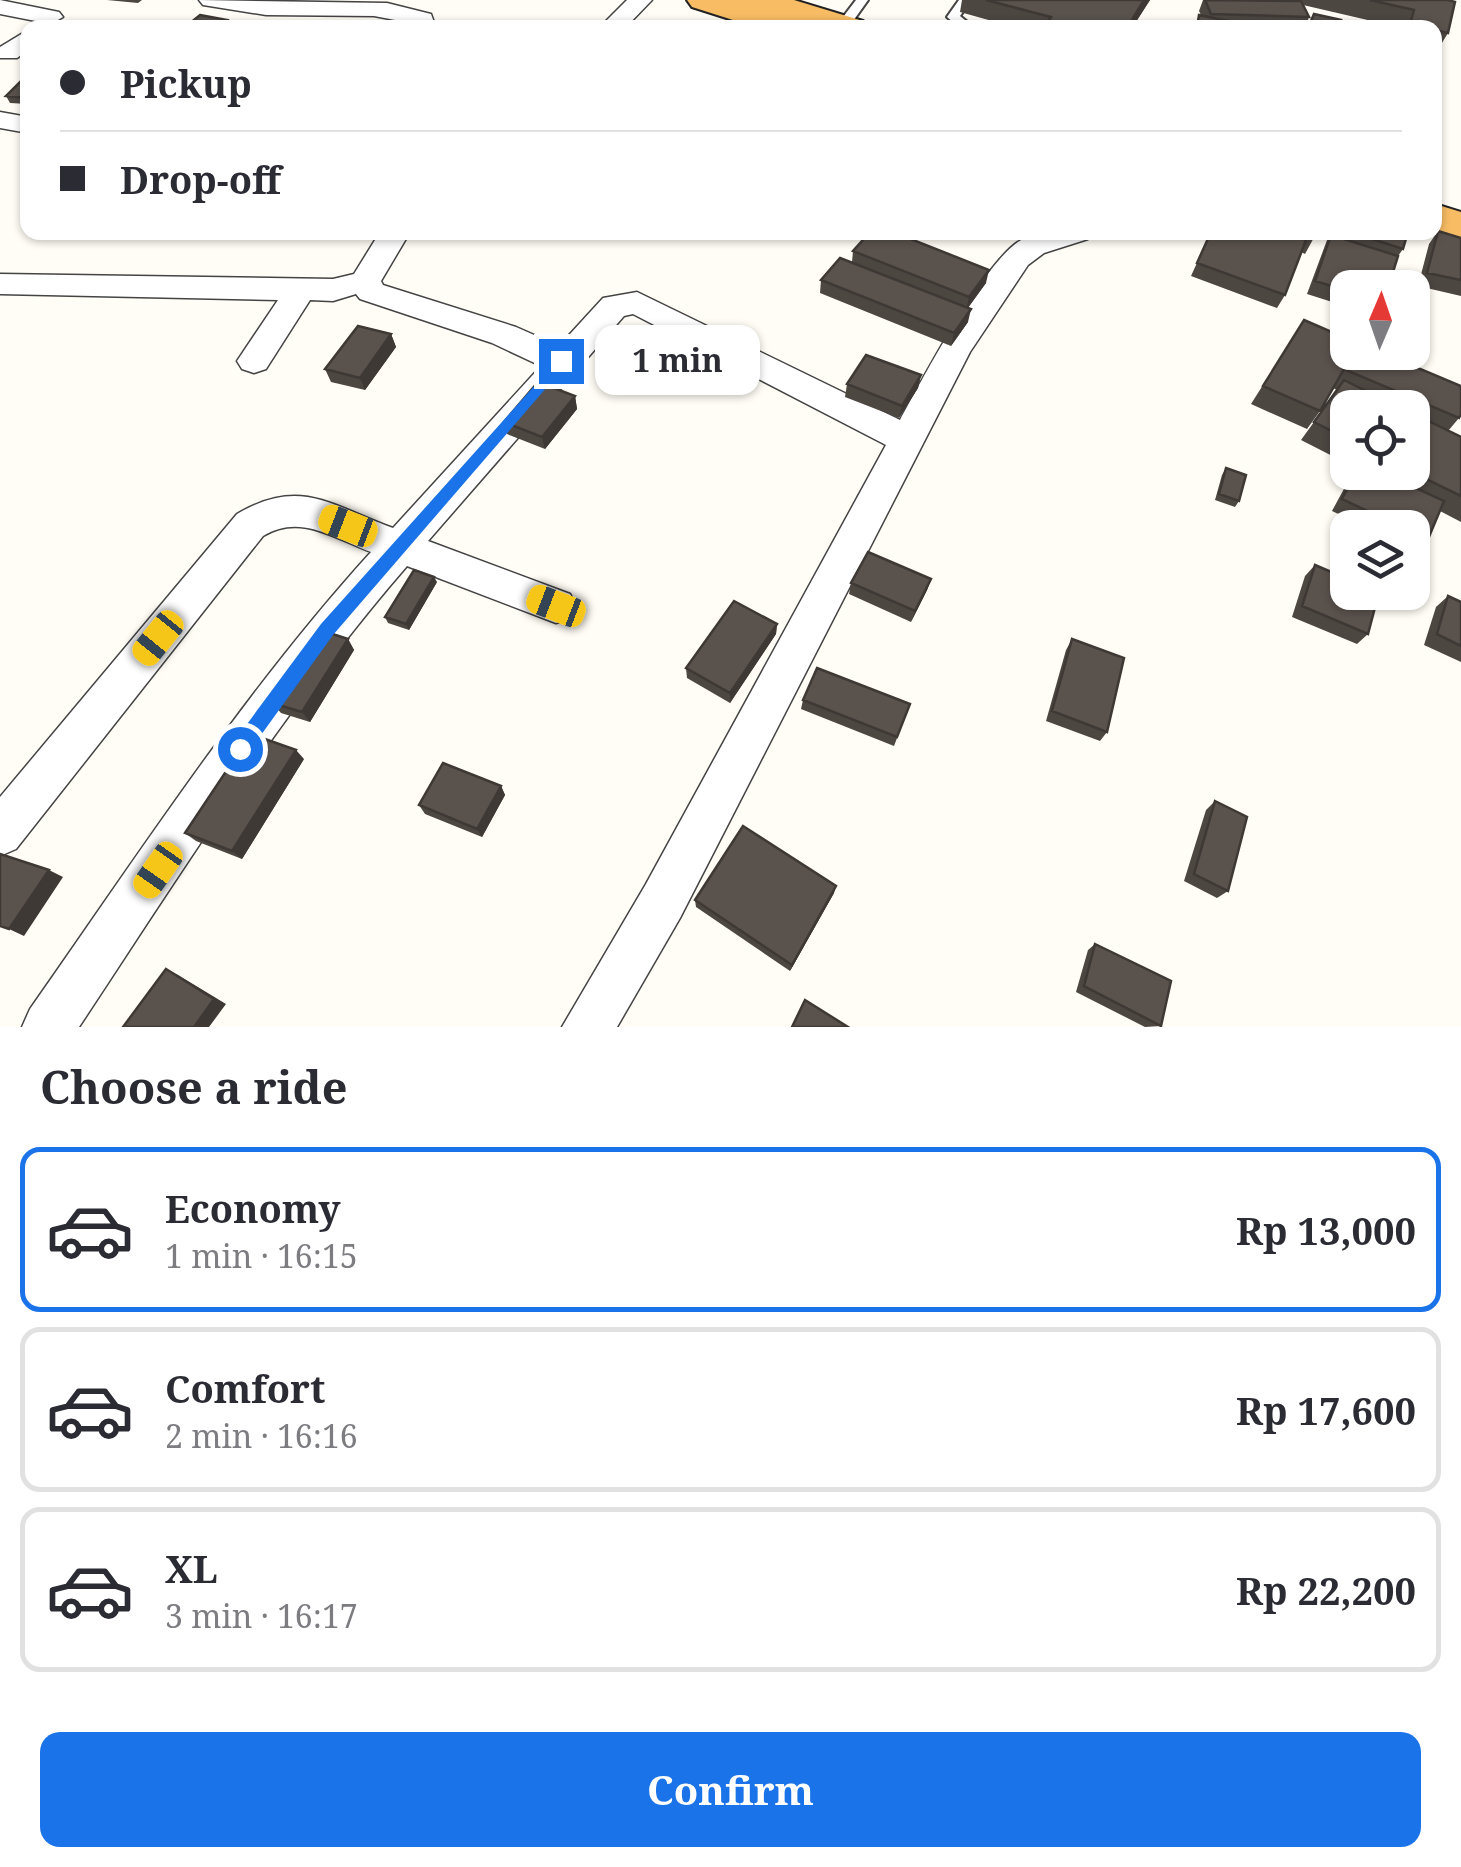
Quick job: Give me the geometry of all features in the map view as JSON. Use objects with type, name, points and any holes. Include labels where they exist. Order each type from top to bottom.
[{"type":"highway","points":[[704,0],[770,20]]},
{"type":"highway","points":[[758,0],[852,18]]},
{"type":"street","points":[[47,20],[72,0]]},
{"type":"street","points":[[210,0],[269,8],[390,12],[423,20]]},
{"type":"street","points":[[619,20],[640,0]]},
{"type":"street","points":[[0,7],[39,20]]},
{"type":"street","points":[[0,284],[334,290],[365,282],[390,240]]},
{"type":"street","points":[[588,1027],[663,901],[956,348],[1016,258],[1033,246],[1052,240]]},
{"type":"street","points":[[365,282],[378,295],[472,324],[561,361]]},
{"type":"street","points":[[254,361],[301,289]]},
{"type":"street","points":[[48,1027],[259,720],[327,630],[561,361],[614,306],[637,304],[908,440]]},
{"type":"street","points":[[0,832],[262,516],[284,508],[300,509],[556,606]]},
{"type":"lane","points":[[957,20],[952,17],[965,0]]},
{"type":"building","points":[[986,0],[1144,0],[1132,20],[1049,20],[1051,17]]},
{"type":"building","points":[[1205,0],[1301,1],[1309,17],[1211,14]]},
{"type":"building","points":[[1370,0],[1455,2],[1448,33],[1442,32],[1442,20],[1411,20],[1414,10]]},
{"type":"building","points":[[1314,14],[1341,20],[1311,20]]},
{"type":"building","points":[[200,15],[227,20],[194,20]]},
{"type":"building","points":[[20,82],[20,97],[6,96]]},
{"type":"building","points":[[1442,232],[1461,238],[1461,280],[1428,270],[1436,240],[1442,240]]},
{"type":"building","points":[[863,240],[913,240],[989,270],[969,297],[853,251]]},
{"type":"building","points":[[1207,240],[1306,240],[1285,295],[1197,263]]},
{"type":"building","points":[[1329,240],[1347,240],[1398,256],[1394,270],[1330,270],[1330,286],[1315,281]]},
{"type":"building","points":[[1375,240],[1406,240],[1403,249]]},
{"type":"building","points":[[840,258],[971,309],[954,333],[821,280]]},
{"type":"building","points":[[1304,320],[1330,331],[1330,370],[1343,370],[1320,411],[1263,386]]},
{"type":"building","points":[[358,326],[391,334],[360,378],[325,369]]},
{"type":"building","points":[[866,355],[921,375],[902,406],[847,384]]},
{"type":"building","points":[[1346,370],[1423,370],[1461,386],[1461,414],[1459,418],[1430,406],[1430,390],[1393,390]]},
{"type":"building","points":[[1344,380],[1364,390],[1337,390]]},
{"type":"building","points":[[538,382],[575,396],[542,437],[504,422]]},
{"type":"building","points":[[1330,400],[1330,430],[1314,422]]},
{"type":"building","points":[[1430,422],[1461,437],[1461,496],[1430,481]]},
{"type":"building","points":[[1226,468],[1246,475],[1239,501],[1219,494]]},
{"type":"building","points":[[1347,490],[1420,490],[1444,501],[1430,534],[1430,510],[1365,510],[1342,499]]},
{"type":"building","points":[[868,552],[931,579],[915,611],[851,583]]},
{"type":"building","points":[[1315,565],[1330,571],[1330,610],[1374,610],[1368,634],[1302,606]]},
{"type":"building","points":[[414,570],[434,577],[406,624],[385,617]]},
{"type":"building","points":[[1448,596],[1461,602],[1461,646],[1437,634]]},
{"type":"building","points":[[734,601],[777,624],[730,693],[686,668]]},
{"type":"building","points":[[320,630],[348,639],[302,712],[272,703]]},
{"type":"building","points":[[1072,639],[1124,658],[1107,732],[1052,711]]},
{"type":"building","points":[[817,668],[910,704],[897,737],[803,700]]},
{"type":"building","points":[[251,734],[296,750],[232,851],[185,833]]},
{"type":"building","points":[[443,763],[501,786],[477,829],[419,805]]},
{"type":"building","points":[[1215,801],[1247,817],[1228,891],[1194,874]]},
{"type":"building","points":[[743,826],[836,886],[792,965],[695,900]]},
{"type":"building","points":[[0,854],[49,870],[9,929],[0,926]]},
{"type":"building","points":[[1095,944],[1171,981],[1161,1026],[1084,986]]},
{"type":"building","points":[[166,969],[214,999],[194,1027],[123,1027]]},
{"type":"building","points":[[805,1000],[848,1027],[792,1027]]},
{"type":"route","points":[[240,749],[327,630],[561,361]]}]
